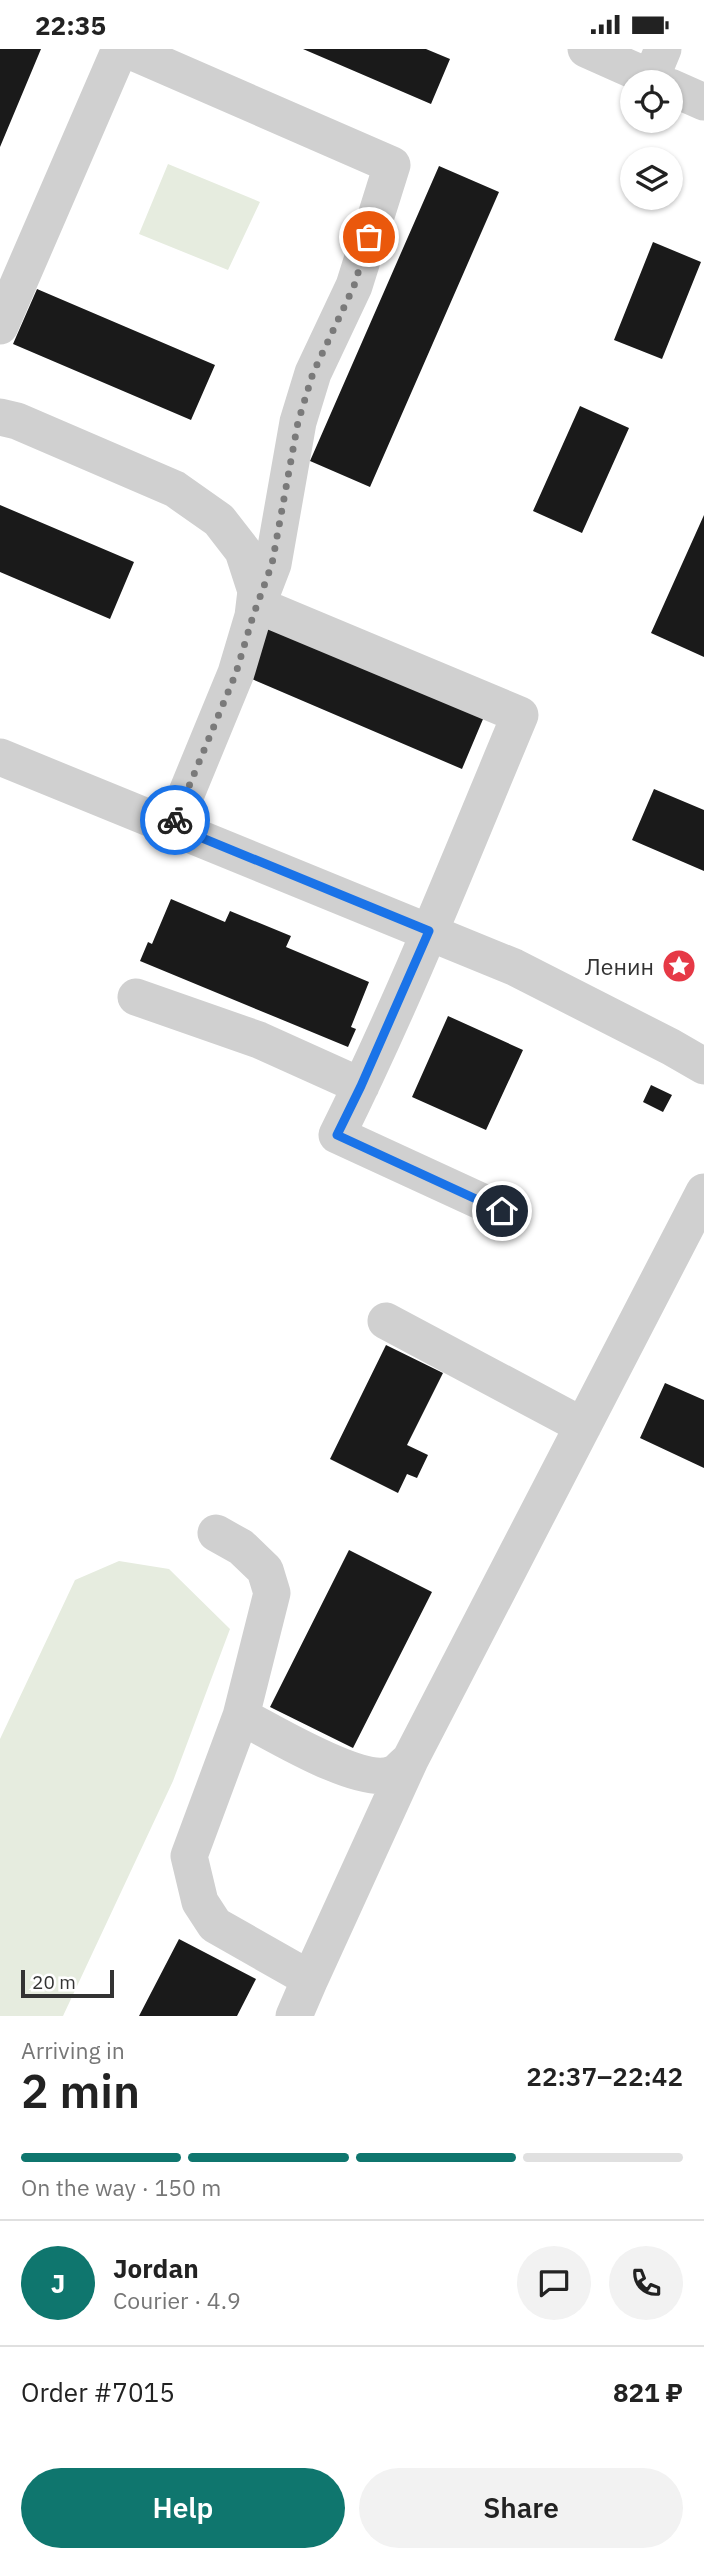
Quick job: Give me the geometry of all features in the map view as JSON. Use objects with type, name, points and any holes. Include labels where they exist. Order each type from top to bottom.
[{"type":"street","points":[[0,326],[120,49]]},
{"type":"street","points":[[126,49],[392,165],[354,286],[313,373],[298,422],[272,564],[236,673],[173,826]]},
{"type":"street","points":[[586,49],[649,70]]},
{"type":"street","points":[[683,88],[704,102]]},
{"type":"street","points":[[0,417],[17,421],[175,489],[219,520],[243,551],[256,591],[255,610]]},
{"type":"street","points":[[255,610],[520,715],[429,931],[337,1135],[502,1211]]},
{"type":"street","points":[[0,757],[514,967],[704,1066]]},
{"type":"street","points":[[136,997],[258,1040],[361,1086]]},
{"type":"street","points":[[294,2016],[410,1760],[704,1192]]},
{"type":"street","points":[[386,1321],[583,1426]]},
{"type":"street","points":[[216,1532],[241,1547],[265,1570],[272,1593],[242,1716],[189,1856],[200,1902],[215,1925],[310,1979]]},
{"type":"street","points":[[242,1716],[341,1767],[369,1776],[393,1774],[410,1760]]},
{"type":"shaded area","points":[[168,164],[260,202],[228,270],[139,234]]},
{"type":"shaded area","points":[[119,1561],[169,1569],[230,1629],[173,1781],[63,2016],[0,2016],[0,1739],[75,1580]]},
{"type":"building","points":[[0,49],[41,49],[0,147]]},
{"type":"building","points":[[303,49],[426,49],[450,59],[431,104]]},
{"type":"building","points":[[439,166],[499,192],[370,487],[310,461]]},
{"type":"building","points":[[653,242],[701,262],[662,359],[614,340]]},
{"type":"building","points":[[37,289],[215,365],[191,420],[13,344]]},
{"type":"building","points":[[580,406],[629,428],[582,533],[533,511]]},
{"type":"building","points":[[0,505],[134,562],[110,619],[0,572]]},
{"type":"building","points":[[704,515],[704,657],[651,633]]},
{"type":"building","points":[[271,620],[486,712],[462,769],[247,677]]},
{"type":"building","points":[[654,789],[704,810],[704,871],[632,840]]},
{"type":"building","points":[[171,899],[225,922],[230,911],[291,936],[286,947],[369,982],[351,1027],[356,1029],[348,1047],[140,961],[148,942],[152,944]]},
{"type":"building","points":[[448,1016],[523,1050],[486,1130],[412,1097]]},
{"type":"building","points":[[651,1085],[672,1095],[663,1112],[643,1102]]},
{"type":"building","points":[[386,1345],[443,1373],[407,1445],[428,1455],[417,1478],[407,1474],[398,1493],[330,1459]]},
{"type":"building","points":[[665,1383],[704,1400],[704,1468],[640,1438]]},
{"type":"building","points":[[349,1550],[432,1592],[353,1748],[270,1707]]},
{"type":"building","points":[[179,1939],[256,1979],[237,2016],[139,2016]]},
{"type":"way so far","points":[[175,820],[236,673],[272,564],[298,422],[313,373],[354,286],[369,237]]},
{"type":"place","name":"Ленин","points":[[679,966]]},
{"type":"route","points":[[175,820],[173,826],[429,931],[337,1135],[502,1211]]}]
